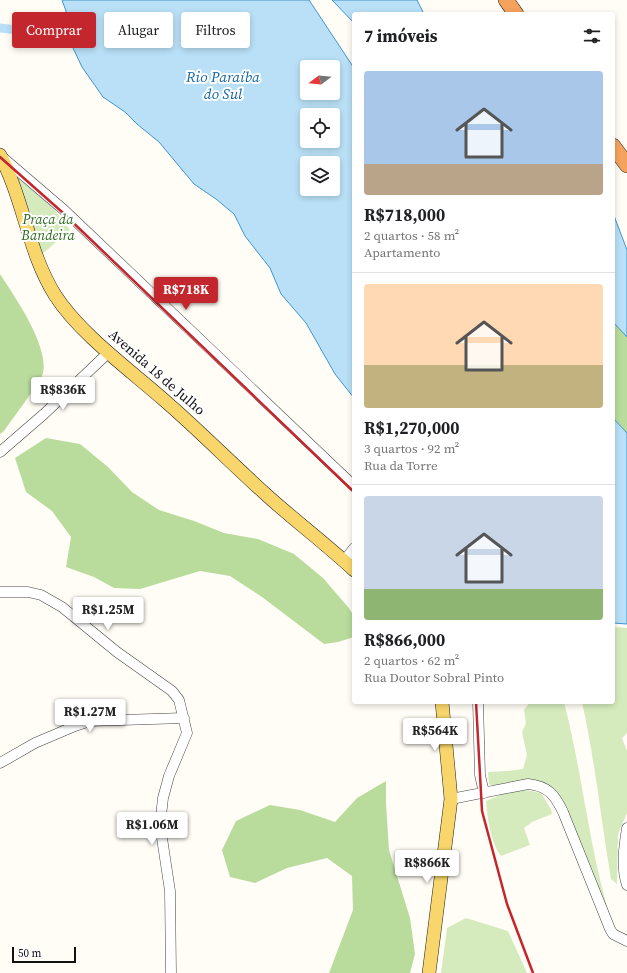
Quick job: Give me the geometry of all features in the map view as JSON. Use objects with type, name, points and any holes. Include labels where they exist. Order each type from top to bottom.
[{"type":"highway","points":[[506,0],[515,12]]},
{"type":"highway","points":[[615,149],[627,165]]},
{"type":"main road","name":"Avenida 18 de Julho","points":[[0,155],[19,201],[43,274],[56,297],[78,323],[203,435],[271,499],[352,568]]},
{"type":"main road","points":[[429,973],[451,799],[442,704]]},
{"type":"street","points":[[0,155],[64,210],[352,484]]},
{"type":"street","points":[[0,452],[44,414],[109,352]]},
{"type":"street","points":[[344,561],[352,551]]},
{"type":"street","points":[[0,592],[28,592],[41,595],[62,607],[117,652],[172,691],[179,700],[187,733],[169,776],[160,825],[170,891],[171,973]]},
{"type":"street","points":[[478,704],[480,775],[484,793]]},
{"type":"street","points":[[0,763],[35,743],[74,726],[90,721],[184,718]]},
{"type":"street","points":[[451,799],[528,784],[537,785],[551,792],[563,812],[605,919],[613,934],[627,941]]},
{"type":"street","points":[[627,828],[624,849],[625,879],[627,885]]},
{"type":"green space","name":"Praça da Bandeira","points":[[16,174],[54,209],[70,230],[40,256]]},
{"type":"green space","points":[[0,274],[22,308],[36,336],[41,349],[43,373],[4,431],[0,434]]},
{"type":"green space","points":[[615,314],[627,328],[627,437],[615,428]]},
{"type":"green space","points":[[46,438],[80,444],[108,467],[132,492],[159,510],[194,521],[224,533],[258,539],[294,554],[323,578],[348,607],[352,613],[352,638],[324,644],[262,597],[230,576],[200,571],[140,589],[114,588],[94,577],[66,567],[71,537],[52,511],[26,492],[15,458]]},
{"type":"green space","points":[[615,627],[627,628],[627,733],[622,738],[627,751],[627,813],[618,834],[617,884],[611,879],[587,724],[582,704],[615,704]]},
{"type":"green space","points":[[528,704],[564,704],[571,730],[597,868],[612,923],[546,785],[536,780],[495,786],[489,784],[488,772],[523,769],[527,755],[522,732],[526,723],[524,710]]},
{"type":"green space","points":[[386,781],[389,850],[410,918],[415,954],[410,973],[329,973],[353,910],[352,876],[327,858],[287,868],[255,883],[230,877],[222,850],[236,821],[270,805],[300,810],[335,822],[357,798]]},
{"type":"green space","points":[[526,790],[541,793],[551,809],[552,814],[532,822],[524,828],[530,845],[501,856],[492,837],[486,801],[505,793]]},
{"type":"green space","points":[[466,918],[508,931],[527,973],[441,973],[447,928]]},
{"type":"water","name":"Rio Paraíba do Sul","points":[[62,0],[309,0],[352,65],[352,395],[335,374],[306,323],[281,294],[270,268],[245,236],[234,214],[194,184],[159,142],[125,112],[103,97],[82,67],[73,48],[96,48],[96,12],[66,12]]},
{"type":"water","points":[[332,0],[417,0],[423,12],[352,12],[352,21]]},
{"type":"water","points":[[615,218],[627,250],[627,337],[615,324]]},
{"type":"water","points":[[615,420],[627,433],[627,624],[615,623]]},
{"type":"waterway","points":[[0,28],[12,29]]},
{"type":"railway","points":[[0,157],[62,212],[352,490]]},
{"type":"railway","points":[[476,704],[482,811],[507,904],[533,973]]}]
